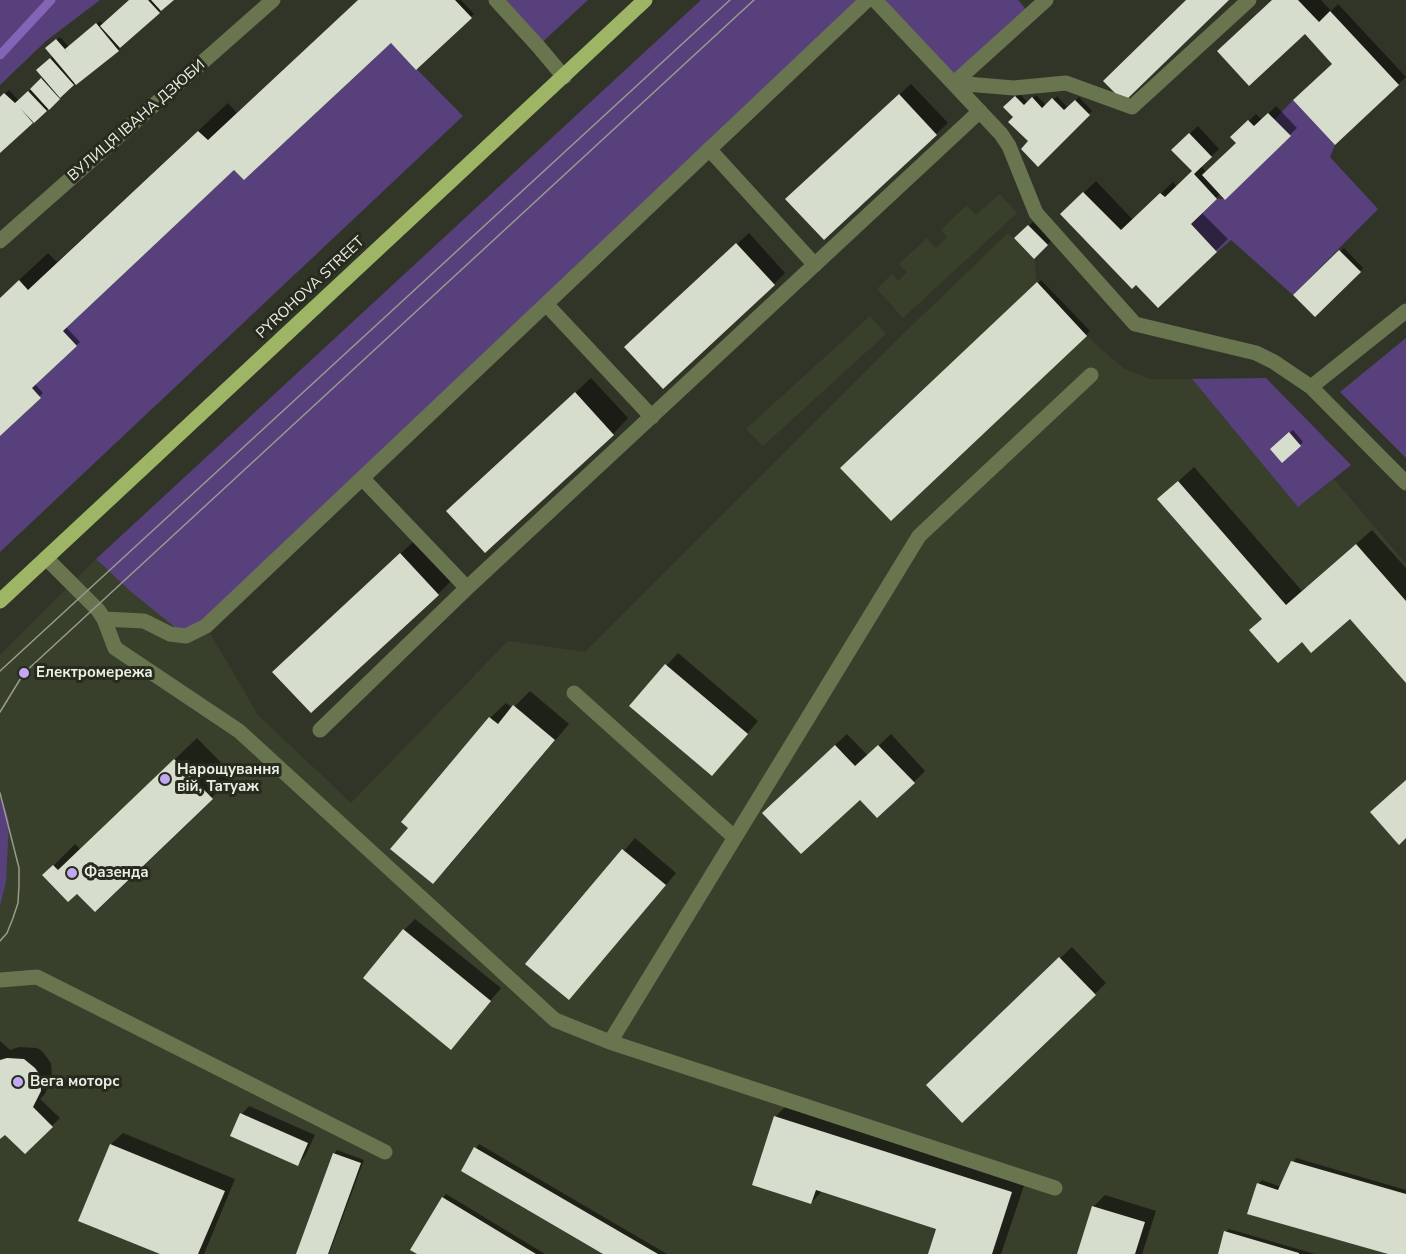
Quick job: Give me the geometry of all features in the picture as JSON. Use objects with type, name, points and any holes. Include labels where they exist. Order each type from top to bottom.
[{"type":"main road","name":"PYROHOVA STREET","points":[[0,601],[645,0]]},
{"type":"street","name":"ВУЛИЦЯ ІВАНА ДЗЮБИ","points":[[0,241],[273,0]]},
{"type":"street","points":[[496,0],[564,77]]},
{"type":"street","points":[[104,619],[144,621],[170,634],[186,636],[206,626],[867,0]]},
{"type":"street","points":[[875,0],[1001,134],[1009,146],[1036,213],[1135,324],[1256,353],[1274,362],[1311,387],[1406,483]]},
{"type":"street","points":[[954,83],[1046,0]]},
{"type":"street","points":[[954,83],[1014,88],[1066,83],[1132,107],[1249,0]]},
{"type":"street","points":[[320,730],[467,588],[980,111]]},
{"type":"street","points":[[709,149],[815,265]]},
{"type":"street","points":[[546,304],[652,417]]},
{"type":"street","points":[[1311,387],[1406,311]]},
{"type":"street","points":[[610,1042],[919,536],[1091,375]]},
{"type":"street","points":[[363,479],[467,588]]},
{"type":"street","points":[[46,558],[104,619],[116,648],[239,731],[555,1020],[610,1042],[1055,1188]]},
{"type":"street","points":[[574,693],[734,837]]},
{"type":"street","points":[[0,980],[37,977],[385,1152]]},
{"type":"shaded area","points":[[0,0],[100,0],[46,41],[0,85]]},
{"type":"shaded area","points":[[496,0],[588,0],[538,46]]},
{"type":"shaded area","points":[[701,0],[867,0],[186,636],[130,591],[96,559]]},
{"type":"shaded area","points":[[875,0],[1018,0],[1030,14],[954,83]]},
{"type":"shaded area","points":[[391,43],[463,116],[0,552],[0,436],[41,398],[32,388],[77,346],[63,331],[234,170],[244,180]]},
{"type":"shaded area","points":[[1293,100],[1335,145],[1330,157],[1378,209],[1293,295],[1231,240],[1217,252],[1191,224],[1217,199],[1225,199],[1290,137],[1274,120]]},
{"type":"shaded area","points":[[1000,194],[1017,213],[903,318],[877,289],[892,274],[898,281],[907,273],[899,264],[927,238],[936,248],[947,237],[941,230],[967,205],[976,215]]},
{"type":"shaded area","points":[[1008,233],[1034,259],[1037,282],[1087,336],[1123,368],[1150,379],[1192,379],[1298,507],[1334,479],[1406,564],[1406,1254],[0,1254],[0,655],[96,559],[130,591],[206,626],[258,715],[351,803],[508,641],[585,652],[900,337]],"holes":[[[174,759],[213,800],[96,912],[77,894],[68,902],[42,875],[53,865],[58,870]]]},
{"type":"shaded area","points":[[870,316],[886,334],[763,446],[746,429]]},
{"type":"shaded area","points":[[1406,338],[1406,458],[1340,392]]},
{"type":"shaded area","points":[[1266,378],[1351,465],[1298,507],[1192,379]]},
{"type":"shaded area","points":[[0,793],[9,821],[6,882],[0,906]]},
{"type":"building","points":[[129,0],[148,0],[160,13],[120,48],[100,26]]},
{"type":"building","points":[[151,0],[174,0],[161,11]]},
{"type":"building","points":[[358,0],[455,0],[472,18],[416,70],[391,43],[244,180],[234,170],[63,331],[77,346],[32,388],[41,398],[0,436],[0,298],[19,280],[28,290],[198,131],[208,140]]},
{"type":"building","points":[[1186,0],[1229,0],[1124,102],[1103,81]]},
{"type":"building","points":[[1272,0],[1298,0],[1319,22],[1330,11],[1399,85],[1335,145],[1293,100],[1332,64],[1305,34],[1249,86],[1217,51]]},
{"type":"building","points":[[96,23],[119,51],[76,85],[45,48],[56,39],[71,56],[65,49]]},
{"type":"building","points":[[50,58],[74,85],[60,98],[36,70]]},
{"type":"building","points":[[41,78],[60,99],[49,110],[30,89]]},
{"type":"building","points":[[28,91],[47,111],[34,123],[20,108],[33,123],[0,153],[0,97],[4,93],[15,103]]},
{"type":"building","points":[[899,94],[937,135],[824,240],[785,199]]},
{"type":"building","points":[[1015,96],[1024,105],[1032,97],[1042,108],[1052,98],[1064,110],[1075,100],[1090,115],[1038,167],[1021,149],[1028,141],[1008,122],[1013,117],[1003,107]]},
{"type":"building","points":[[1268,113],[1291,136],[1225,200],[1202,175],[1236,143],[1230,137],[1248,120],[1254,126]]},
{"type":"building","points":[[1189,133],[1212,157],[1194,174],[1217,199],[1191,224],[1217,252],[1158,308],[1136,285],[1132,289],[1060,214],[1083,192],[1121,230],[1160,193],[1165,197],[1192,171],[1171,150]]},
{"type":"building","points":[[1028,225],[1048,245],[1034,259],[1014,238]]},
{"type":"building","points":[[736,243],[775,285],[663,389],[624,347]]},
{"type":"building","points":[[1339,250],[1361,272],[1315,317],[1293,295]]},
{"type":"building","points":[[1037,282],[1087,336],[891,521],[840,468]]},
{"type":"building","points":[[575,392],[614,435],[485,553],[446,511]]},
{"type":"building","points":[[1289,432],[1301,446],[1282,463],[1270,449]]},
{"type":"building","points":[[1178,481],[1286,605],[1356,544],[1406,601],[1406,683],[1350,619],[1311,653],[1302,642],[1278,663],[1249,630],[1262,619],[1157,499]]},
{"type":"building","points":[[400,553],[439,595],[311,713],[272,672]]},
{"type":"building","points":[[665,664],[748,734],[712,776],[629,706]]},
{"type":"building","points":[[513,705],[555,740],[433,884],[390,849],[408,828],[401,822],[489,717],[498,724]]},
{"type":"building","points":[[835,745],[855,766],[878,745],[915,783],[877,818],[860,800],[801,854],[762,813]]},
{"type":"building","points":[[174,759],[213,799],[95,912],[77,894],[68,902],[42,875],[53,865],[58,870]]},
{"type":"building","points":[[1406,780],[1406,838],[1399,845],[1370,812]]},
{"type":"building","points":[[622,849],[666,885],[569,1000],[525,964]]},
{"type":"building","points":[[403,929],[491,1001],[451,1050],[363,978]]},
{"type":"building","points":[[1059,957],[1096,995],[962,1123],[926,1085]]},
{"type":"building","points":[[24,1059],[40,1075],[41,1091],[33,1107],[53,1127],[25,1154],[5,1135],[0,1139],[0,1060]]},
{"type":"building","points":[[240,1113],[308,1143],[298,1166],[230,1136]]},
{"type":"building","points":[[774,1116],[1012,1192],[992,1254],[928,1254],[936,1229],[816,1190],[811,1204],[752,1185]]},
{"type":"building","points":[[110,1144],[225,1191],[198,1254],[160,1254],[78,1221]]},
{"type":"building","points":[[474,1147],[658,1254],[603,1254],[461,1171]]},
{"type":"building","points":[[333,1153],[361,1163],[328,1254],[296,1254]]},
{"type":"building","points":[[1291,1161],[1406,1194],[1406,1254],[1388,1254],[1247,1214],[1257,1183],[1278,1190]]},
{"type":"building","points":[[442,1197],[536,1254],[417,1254],[410,1250]]},
{"type":"building","points":[[1092,1206],[1145,1222],[1135,1254],[1077,1254]]},
{"type":"building","points":[[1224,1231],[1299,1253],[1299,1254],[1218,1254]]},
{"type":"waterway","points":[[0,55],[51,0]]},
{"type":"tram line","points":[[0,671],[730,0]]},
{"type":"tram line","points":[[0,712],[24,673],[754,0]]},
{"type":"tram line","points":[[0,793],[19,868],[18,903],[7,933],[0,941]]},
{"type":"place","name":"Електромережа","points":[[24,673]]},
{"type":"place","name":"Нарощування вій, Татуаж","points":[[165,779]]},
{"type":"place","name":"Фазенда","points":[[72,873]]},
{"type":"place","name":"Вега моторс","points":[[18,1082]]}]
